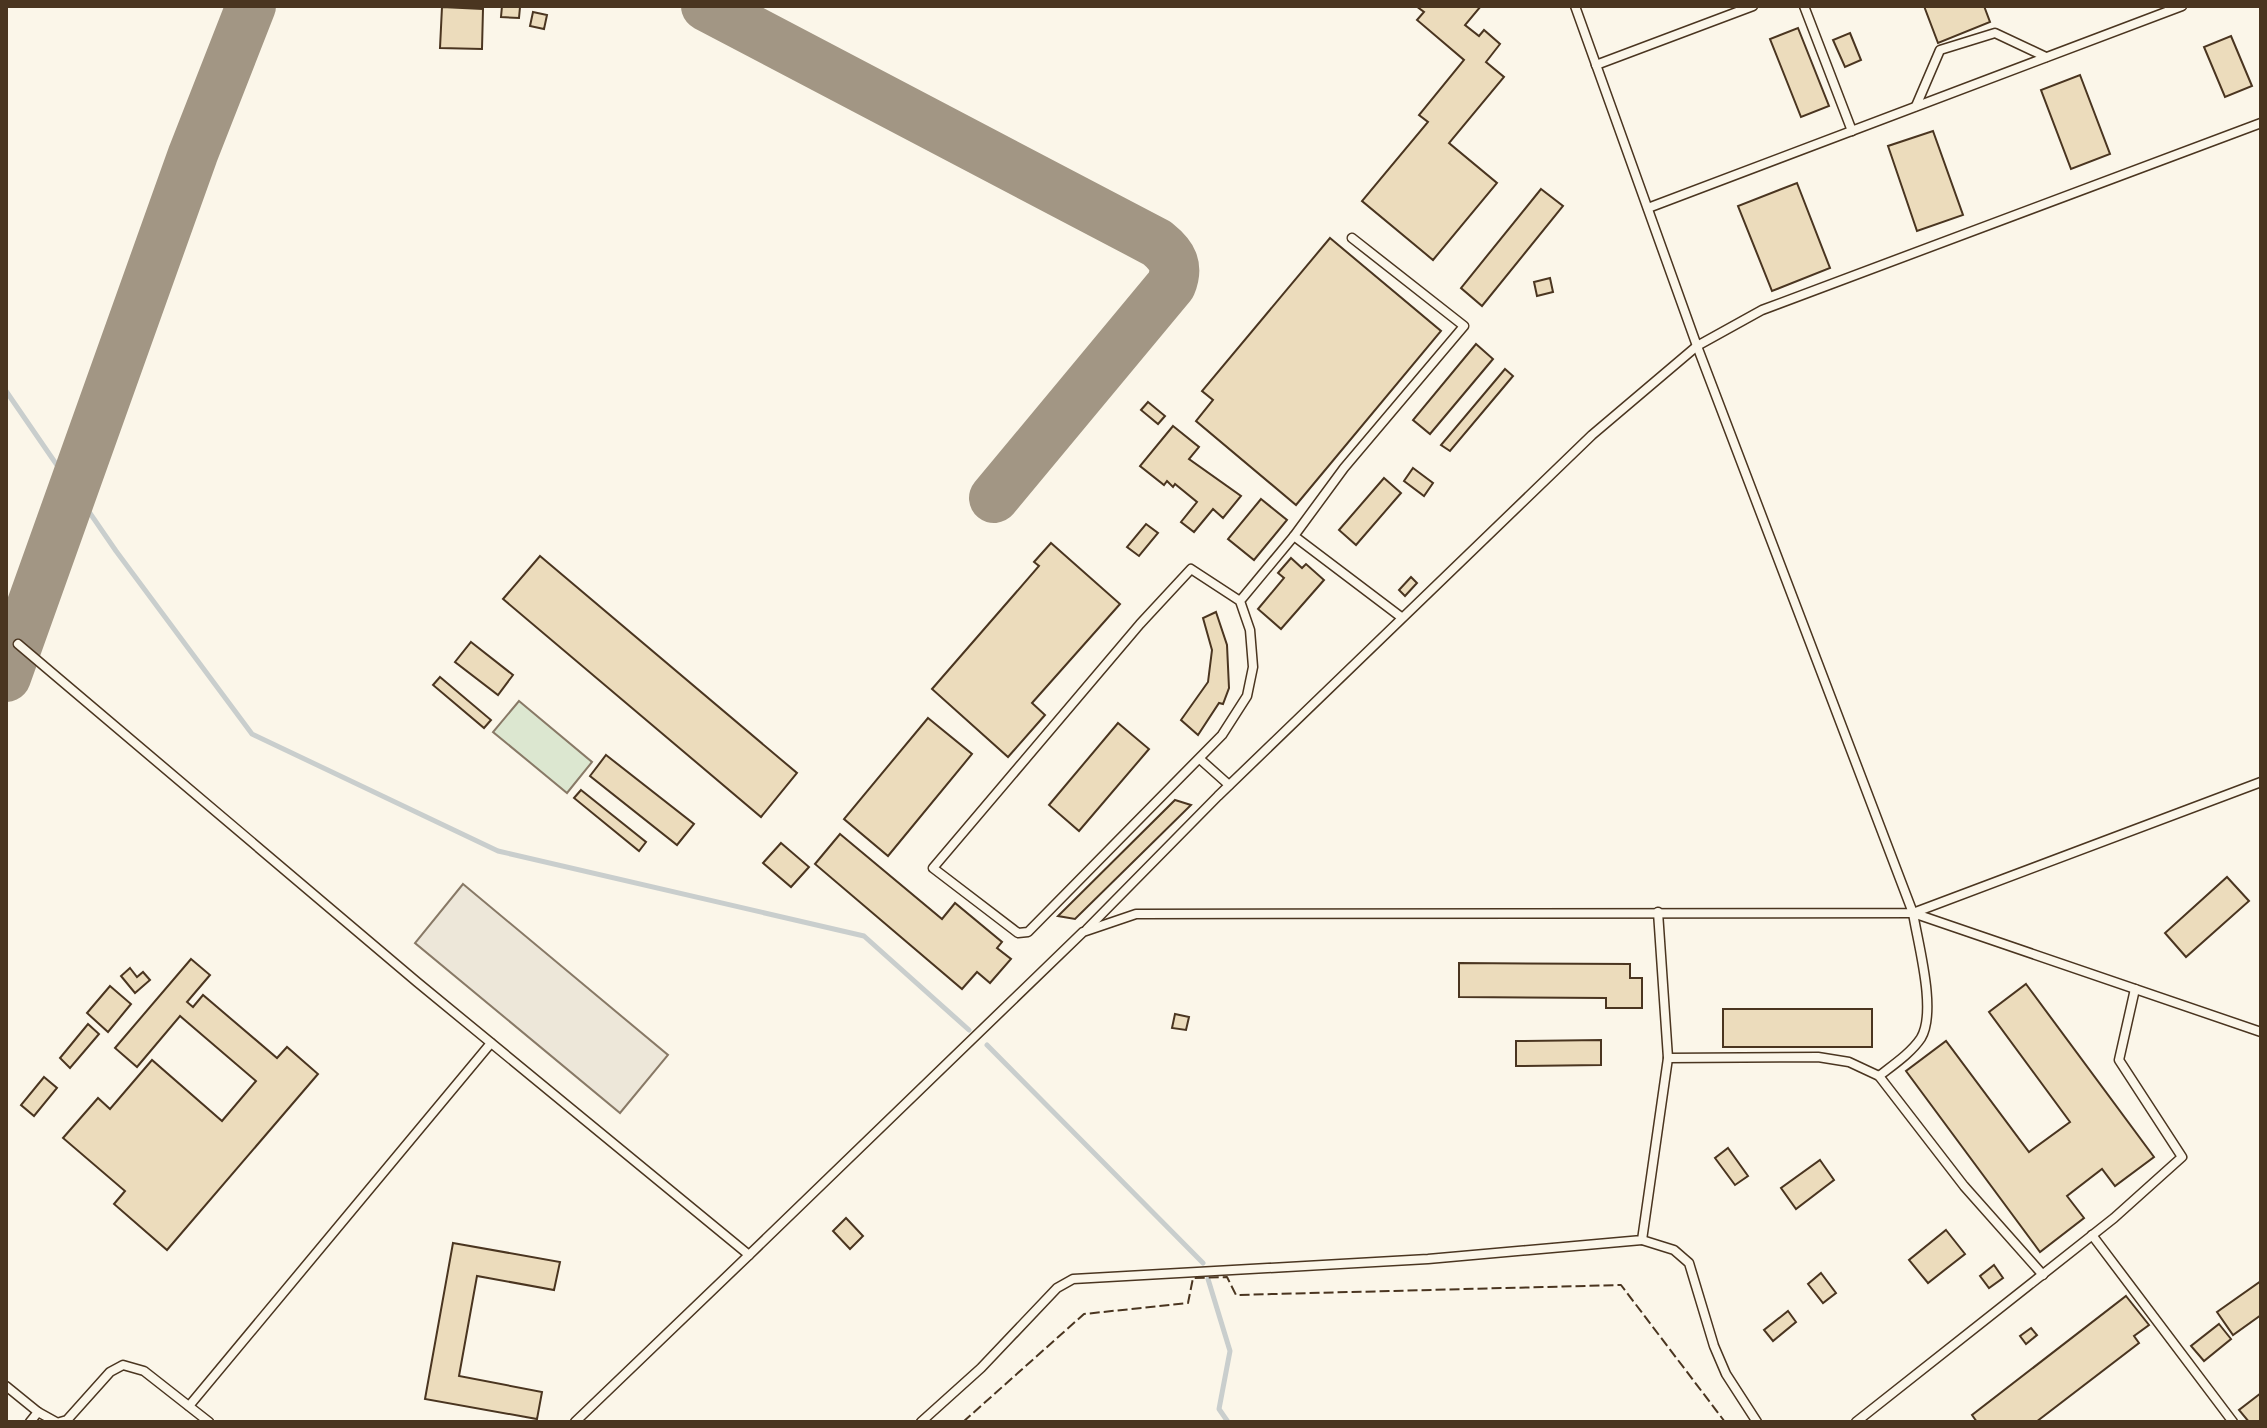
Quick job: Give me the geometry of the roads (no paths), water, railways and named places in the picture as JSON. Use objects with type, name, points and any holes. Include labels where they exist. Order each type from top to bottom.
[{"type":"lane","points":[[1575,6],[1697,346],[1913,913],[1927,1001],[1925,1027],[1914,1047],[1879,1076]]},
{"type":"lane","points":[[1596,65],[1753,6]]},
{"type":"lane","points":[[1804,6],[1852,131]]},
{"type":"lane","points":[[1648,208],[2182,6]]},
{"type":"lane","points":[[1915,107],[1940,50],[1995,33],[2046,57]]},
{"type":"lane","points":[[575,1422],[952,1062],[1401,617],[1592,435],[1697,346],[1762,310],[2261,123]]},
{"type":"lane","points":[[1240,601],[1294,536],[1344,468],[1464,326],[1352,238]]},
{"type":"lane","points":[[1294,536],[1401,617]]},
{"type":"lane","points":[[1191,569],[1240,601],[1251,642],[1253,667],[1247,696],[1201,760],[1028,932],[1018,933],[933,868],[1191,569]]},
{"type":"lane","points":[[18,644],[491,1043],[749,1255]]},
{"type":"lane","points":[[1201,760],[1229,785]]},
{"type":"lane","points":[[1913,913],[2261,782]]},
{"type":"lane","points":[[1642,1240],[1668,1058],[1658,912]]},
{"type":"lane","points":[[1083,932],[1136,914],[1913,913],[2261,1031]]},
{"type":"lane","points":[[1856,1422],[2043,1275],[2182,1157],[2119,1060],[2135,989]]},
{"type":"lane","points":[[189,1406],[491,1043]]},
{"type":"lane","points":[[1668,1058],[1818,1057],[1849,1062],[1879,1076],[1964,1186],[2043,1275]]},
{"type":"lane","points":[[2092,1235],[2233,1422]]},
{"type":"lane","points":[[921,1422],[981,1368],[1057,1288],[1073,1279],[1443,1258],[1642,1240],[1674,1250],[1689,1263],[1726,1374],[1757,1422]]},
{"type":"lane","points":[[6,1386],[38,1412],[58,1422],[67,1420],[110,1372],[123,1365],[144,1371],[209,1422]]},
{"type":"lane","points":[[30,1422],[38,1412]]},
{"type":"waterway","points":[[6,391],[116,551],[252,734],[498,851],[864,936],[969,1030]]},
{"type":"waterway","points":[[987,1045],[1203,1263]]},
{"type":"waterway","points":[[1208,1279],[1230,1351],[1219,1409],[1228,1422]]}]
